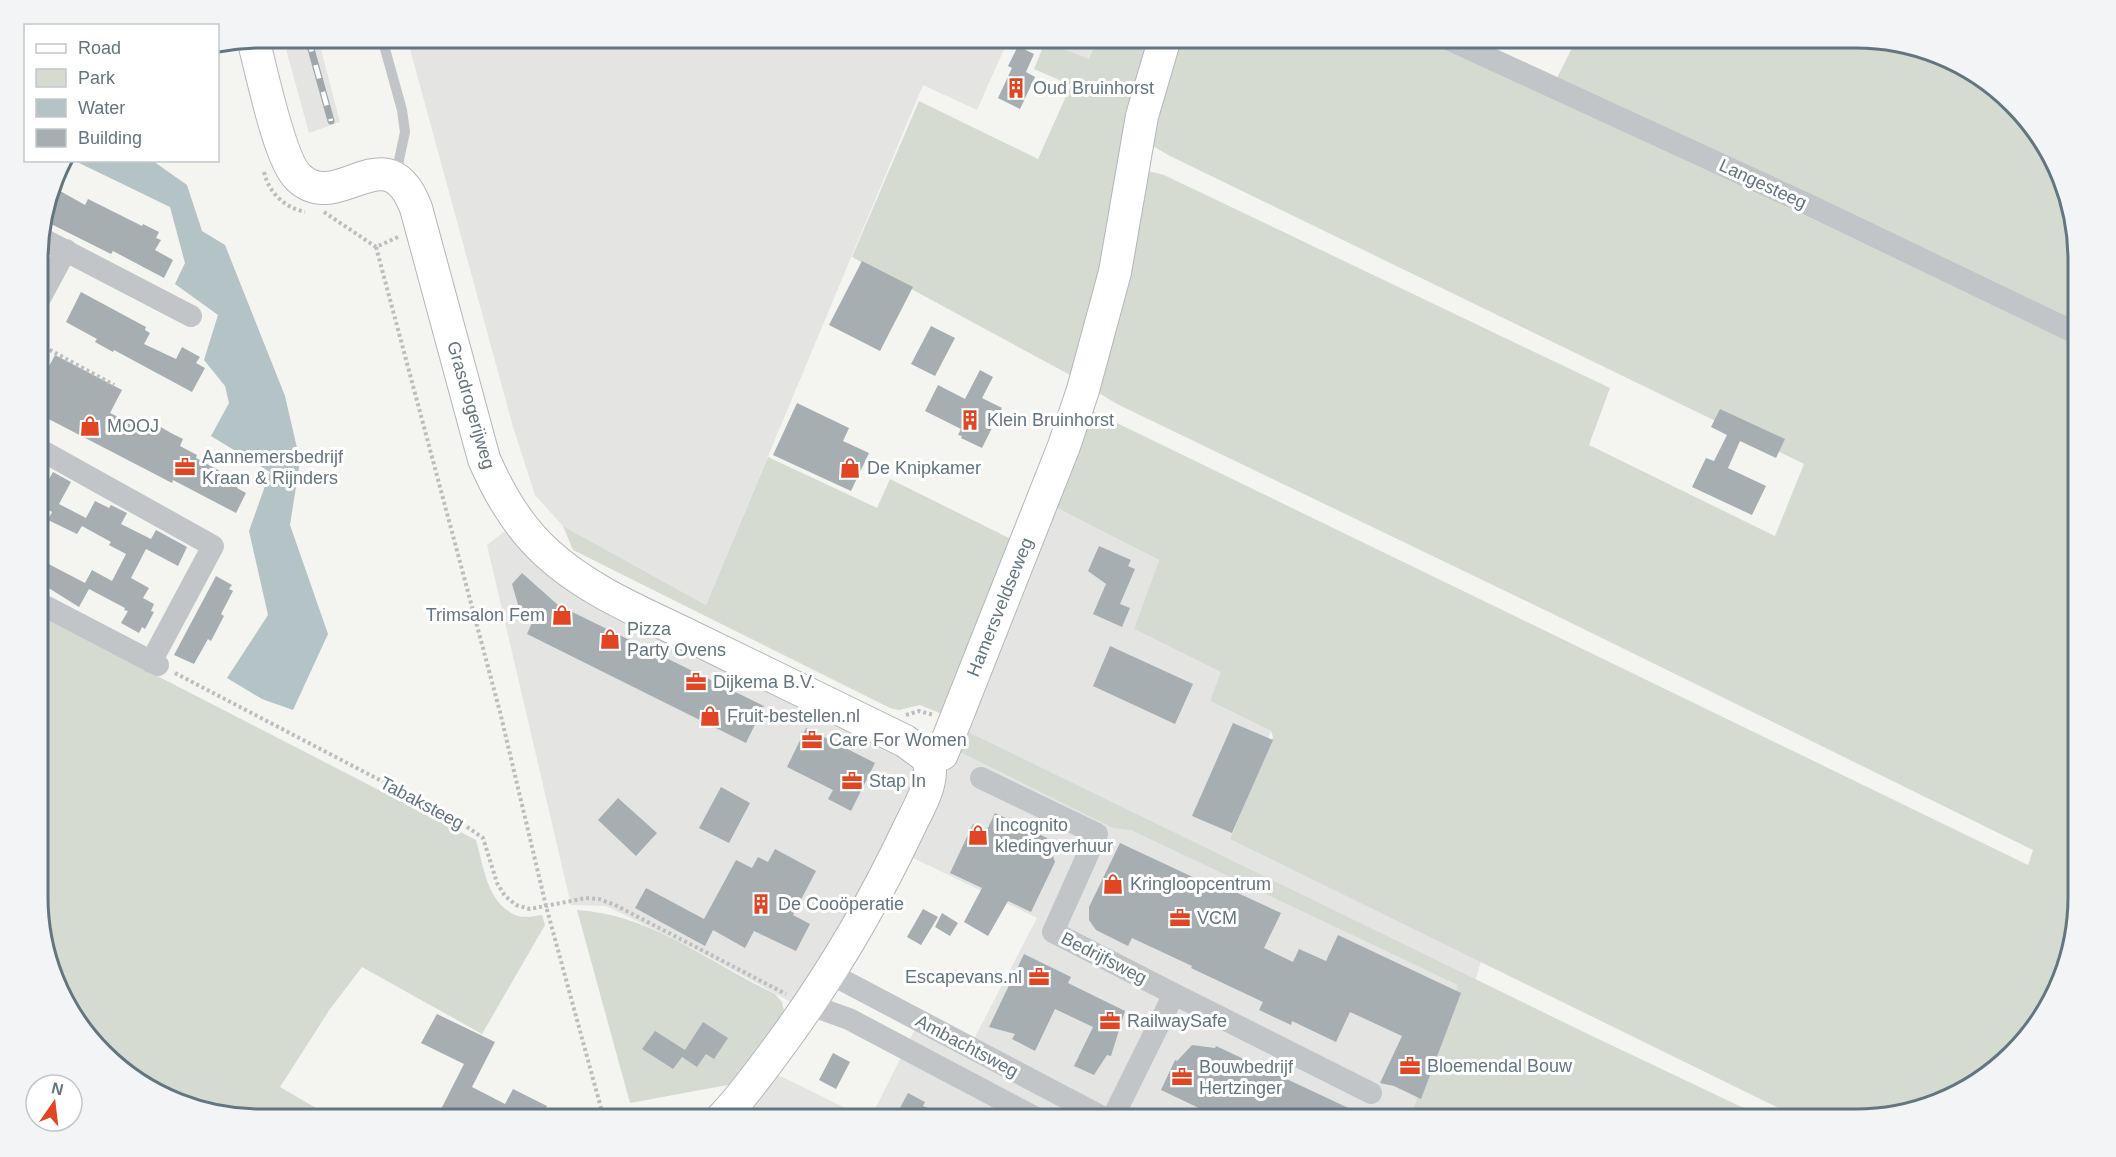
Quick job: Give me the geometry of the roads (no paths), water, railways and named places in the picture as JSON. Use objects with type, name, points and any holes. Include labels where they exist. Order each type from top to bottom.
[{"type":"street","points":[[255,48],[285,159],[299,179],[311,186],[324,188],[377,174],[395,177]]},
{"type":"street","name":"Hamersveldseweg","points":[[928,758],[942,754],[1060,457],[1083,390],[1115,272],[1142,116],[1163,48]]},
{"type":"street","name":"Langesteeg","points":[[1468,48],[1787,195],[2068,329]]},
{"type":"street","name":"Grasdrogerijweg","points":[[395,177],[410,192],[414,232],[484,459],[496,488],[521,526],[546,553],[567,569],[619,601],[905,741],[928,758]]},
{"type":"street","points":[[49,242],[191,316]]},
{"type":"street","points":[[48,283],[66,250]]},
{"type":"street","points":[[48,454],[213,546],[155,663],[48,608]]},
{"type":"street","points":[[730,1109],[751,1085],[810,1005],[886,876],[927,789],[932,768],[928,758]]},
{"type":"street","name":"Bedrijfsweg","points":[[981,778],[1097,834],[1053,932],[1371,1093]]},
{"type":"street","name":"Ambachtsweg","points":[[829,973],[1087,1109]]},
{"type":"street","points":[[1117,1109],[1174,994]]},
{"type":"street","name":"Ambachtsweg","points":[[810,1005],[849,1019],[1019,1109]]},
{"type":"lane","points":[[385,48],[402,110],[405,132],[395,177]]},
{"type":"water","points":[[77,162],[154,162],[187,185],[202,231],[225,245],[285,396],[300,461],[290,525],[328,634],[293,710],[262,699],[227,678],[268,615],[249,531],[270,472],[211,436],[229,403],[225,386],[204,360],[218,315],[175,284],[185,263],[170,207]]},
{"type":"railway","points":[[311,48],[331,121]]},
{"type":"place","name":"Oud Bruinhorst","points":[[1016,88]]},
{"type":"place","name":"Klein Bruinhorst","points":[[970,420]]},
{"type":"place","name":"MOOJ","points":[[90,426]]},
{"type":"place","name":"Aannemersbedrijf Kraan & Rijnders","points":[[185,467]]},
{"type":"place","name":"De Knipkamer","points":[[850,468]]},
{"type":"place","name":"Trimsalon Fem","points":[[562,615]]},
{"type":"place","name":"Pizza Party Ovens","points":[[610,639]]},
{"type":"place","name":"Dijkema B.V.","points":[[696,682]]},
{"type":"place","name":"Fruit-bestellen.nl","points":[[710,716]]},
{"type":"place","name":"Care For Women","points":[[812,740]]},
{"type":"place","name":"Stap In","points":[[852,781]]},
{"type":"place","name":"Incognito kledingverhuur","points":[[978,835]]},
{"type":"place","name":"Kringloopcentrum","points":[[1113,884]]},
{"type":"place","name":"De Cooöperatie","points":[[761,904]]},
{"type":"place","name":"VCM","points":[[1180,918]]},
{"type":"place","name":"Escapevans.nl","points":[[1039,977]]},
{"type":"place","name":"RailwaySafe","points":[[1110,1021]]},
{"type":"place","name":"Bloemendal Bouw","points":[[1410,1066]]},
{"type":"place","name":"Bouwbedrijf Hertzinger","points":[[1182,1077]]}]
